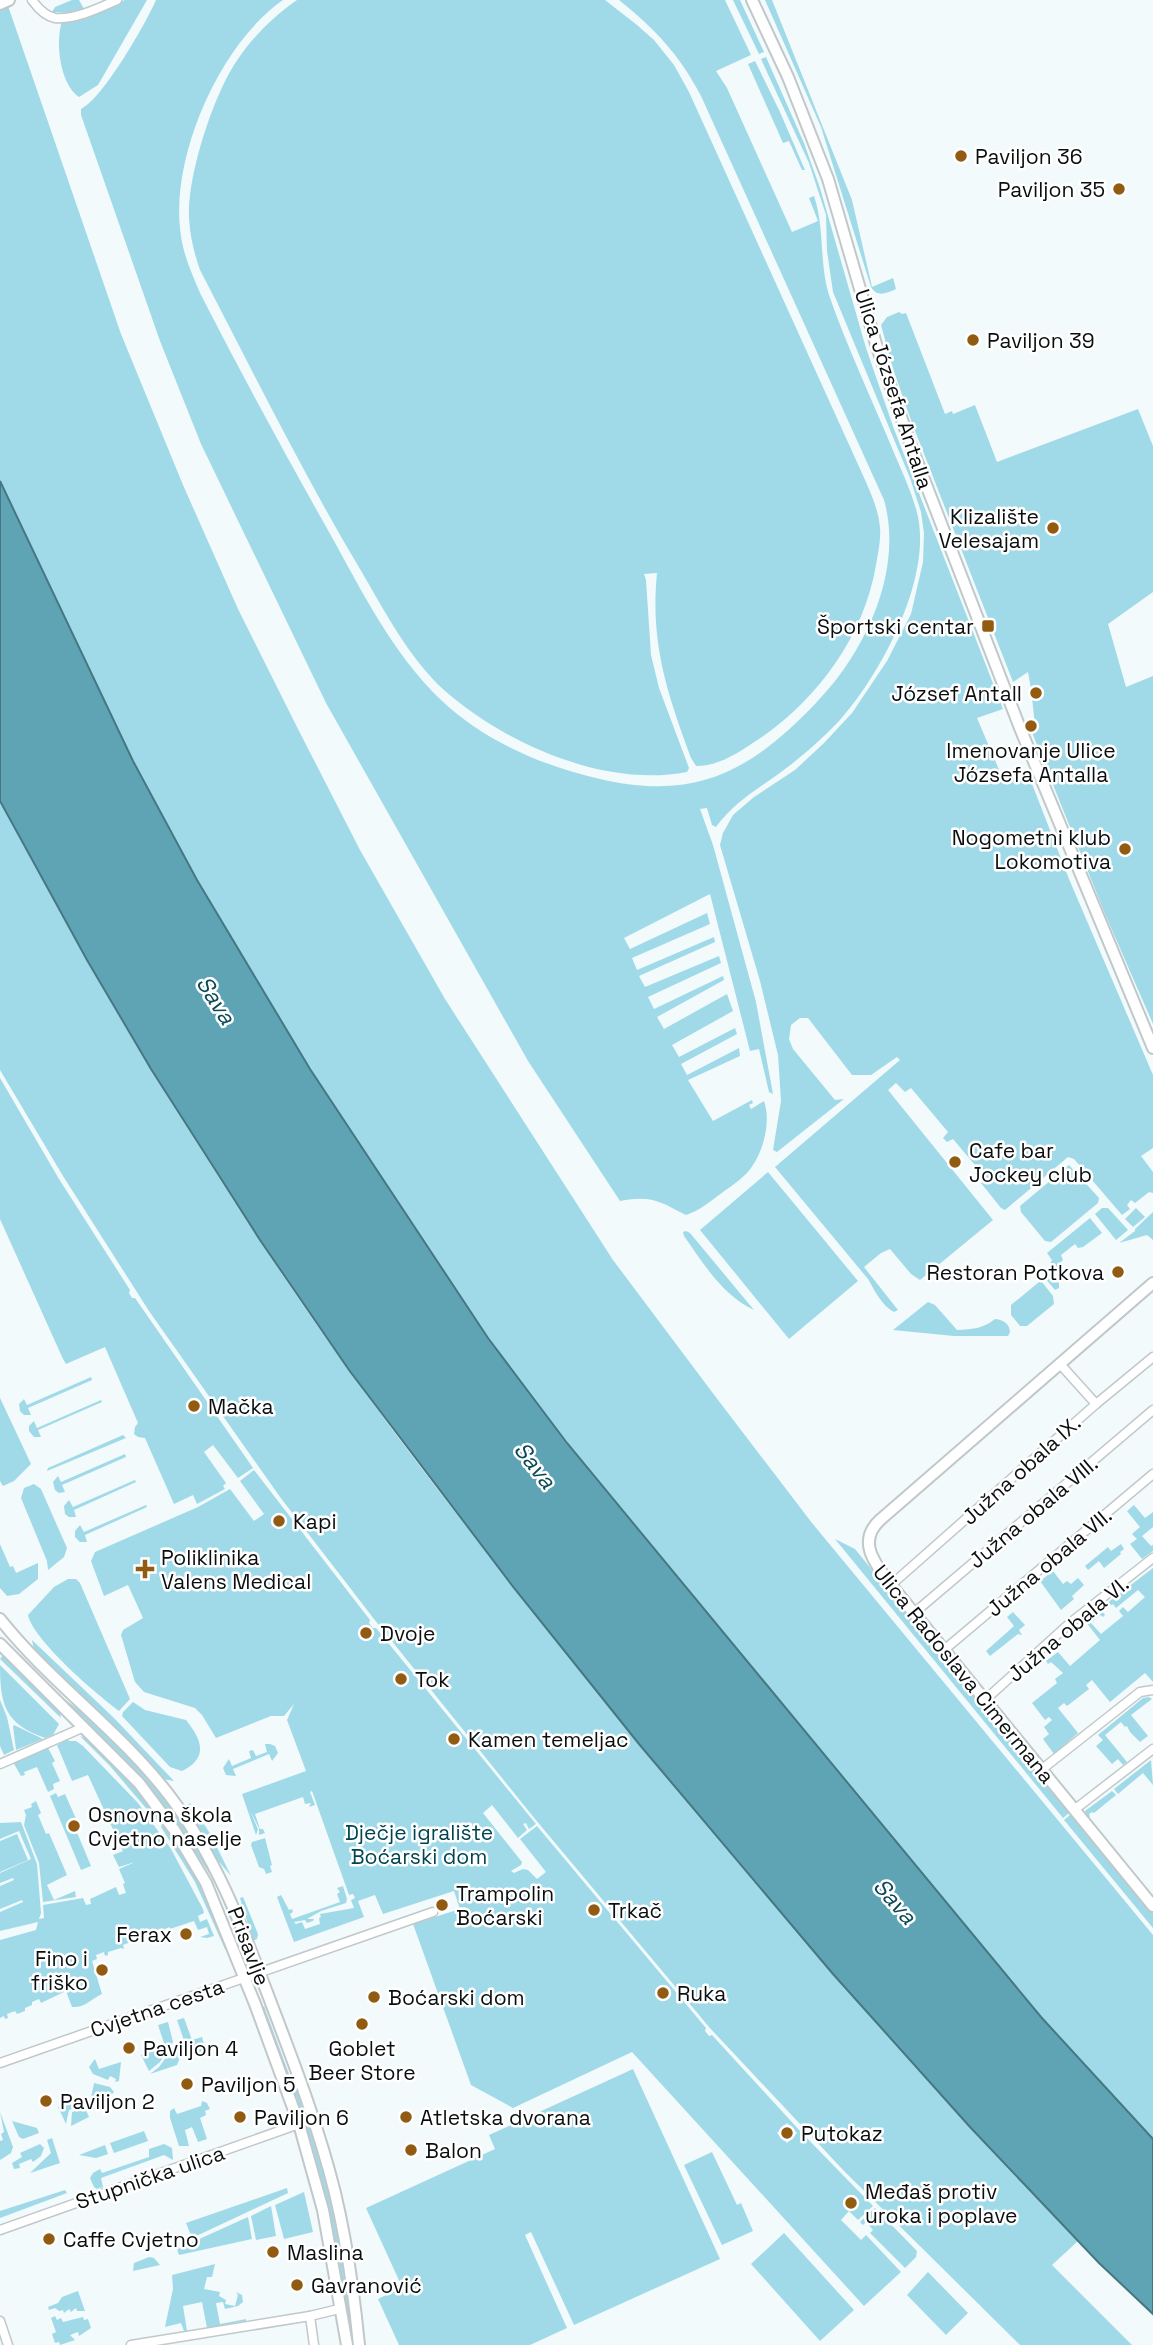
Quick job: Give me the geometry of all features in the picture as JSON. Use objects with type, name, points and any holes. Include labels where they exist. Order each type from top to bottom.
[{"type":"street","points":[[0,4],[9,0]]},
{"type":"street","points":[[32,0],[54,18],[85,13],[117,0]]},
{"type":"street","name":"Ulica Józsefa Antalla","points":[[752,0],[788,77],[828,179],[876,344],[909,443],[1016,718],[1153,1048]]},
{"type":"street","name":"Ulica Radoslava Cimermana","points":[[1153,1283],[874,1525],[869,1539],[870,1556],[891,1586],[1153,1906]]},
{"type":"street","name":"Južna obala IX.","points":[[891,1586],[1096,1404],[1153,1357]]},
{"type":"street","points":[[1060,1364],[1096,1404]]},
{"type":"street","name":"Južna obala VIII.","points":[[914,1613],[1153,1410]]},
{"type":"street","name":"Južna obala VII.","points":[[944,1650],[1153,1474]]},
{"type":"street","name":"Južna obala VI.","points":[[985,1700],[1070,1623],[1153,1558]]},
{"type":"street","name":"Prisavlje","points":[[0,1620],[41,1666],[132,1752],[182,1813],[226,1888],[311,2110],[330,2176],[348,2259],[359,2345]]},
{"type":"street","name":"Prisavlje","points":[[0,1644],[45,1692],[139,1783],[175,1831],[211,1894],[299,2124],[323,2210],[346,2345]]},
{"type":"street","points":[[1041,1770],[1140,1692],[1153,1690]]},
{"type":"street","points":[[0,1764],[84,1727]]},
{"type":"street","points":[[1074,1810],[1153,1749]]},
{"type":"street","name":"Cvjetna cesta","points":[[0,2063],[433,1912]]},
{"type":"street","name":"Stupnička ulica","points":[[0,2230],[299,2124]]},
{"type":"street","points":[[131,2344],[340,2309]]},
{"type":"street","points":[[310,2316],[314,2345]]},
{"type":"street","points":[[0,2321],[8,2345]]},
{"type":"green space","points":[[0,0],[6,0],[121,334],[238,609],[360,850],[445,999],[613,1260],[715,1396],[812,1523],[1153,1935],[1153,2139],[1041,2017],[541,1410],[488,1338],[310,1069],[197,880],[133,761],[0,481]]},
{"type":"green space","points":[[79,0],[84,9],[68,13],[52,12],[55,7]]},
{"type":"green space","points":[[125,0],[147,0],[98,85],[79,97],[67,83],[63,73],[59,51],[62,21],[85,16]]},
{"type":"green space","points":[[156,0],[283,0],[260,19],[221,71],[193,134],[184,167],[180,198],[181,237],[190,270],[216,325],[296,473],[366,599],[407,662],[441,700],[476,728],[515,750],[579,774],[634,785],[693,783],[719,775],[767,748],[815,704],[850,661],[876,610],[889,555],[889,527],[884,500],[701,96],[684,67],[665,43],[619,0],[725,0],[751,55],[716,71],[727,88],[792,232],[818,221],[809,198],[814,196],[820,220],[824,271],[829,295],[916,508],[920,542],[917,569],[910,597],[886,652],[856,701],[840,720],[799,758],[733,808],[716,827],[712,825],[707,808],[700,809],[713,845],[756,1002],[773,1094],[769,1092],[759,1049],[750,1051],[710,894],[624,938],[630,949],[707,913],[710,924],[632,958],[637,970],[714,937],[715,942],[639,976],[645,987],[719,956],[721,963],[648,997],[654,1009],[723,976],[724,980],[657,1017],[664,1029],[727,994],[733,1011],[672,1045],[679,1057],[735,1028],[737,1034],[681,1064],[687,1075],[739,1048],[740,1056],[688,1080],[713,1121],[752,1100],[753,1103],[749,1105],[751,1109],[764,1101],[766,1130],[752,1167],[736,1182],[691,1213],[686,1215],[647,1199],[620,1201],[528,1061],[326,703],[201,444],[160,341],[81,115],[81,109],[112,76]]},
{"type":"green space","points":[[297,0],[605,0],[654,40],[674,65],[689,92],[866,482],[877,510],[880,528],[870,591],[861,617],[835,664],[800,705],[759,739],[737,753],[721,761],[696,766],[691,758],[662,667],[656,622],[657,573],[644,574],[651,655],[659,688],[689,768],[687,772],[623,774],[590,767],[526,744],[496,728],[469,710],[431,677],[408,648],[378,601],[298,458],[200,270],[190,231],[189,201],[192,182],[202,139],[217,98],[234,65],[254,38],[270,21]]},
{"type":"green space","points":[[733,0],[740,0],[764,52],[759,54]]},
{"type":"green space","points":[[765,0],[772,0],[852,200],[872,287],[893,278],[896,289],[879,294],[871,287],[821,127]]},
{"type":"green space","points":[[766,57],[804,143],[820,188],[866,348],[894,429],[1003,709],[977,718],[1003,779],[1027,771],[1069,879],[1153,1075],[1153,1148],[1141,1156],[1153,1172],[1153,1193],[1149,1192],[1135,1203],[1131,1200],[1127,1205],[1130,1209],[1122,1215],[1074,1159],[1068,1157],[1005,1210],[1001,1208],[981,1183],[986,1178],[953,1139],[947,1142],[943,1138],[948,1132],[911,1088],[905,1092],[896,1083],[888,1090],[993,1220],[920,1280],[911,1274],[890,1249],[864,1267],[898,1310],[894,1312],[882,1302],[868,1279],[775,1167],[900,1060],[897,1057],[871,1075],[852,1075],[808,1018],[800,1018],[791,1025],[789,1039],[793,1049],[835,1100],[844,1099],[777,1152],[773,1150],[781,1101],[778,1055],[760,981],[720,845],[733,815],[754,797],[795,770],[852,713],[887,661],[911,614],[923,562],[924,533],[921,512],[910,478],[833,292],[827,251],[826,215],[809,163],[761,59]]},
{"type":"green space","points":[[755,61],[805,170],[802,170],[789,141],[783,143],[748,64]]},
{"type":"green space","points":[[899,312],[906,313],[945,414],[952,411],[953,414],[975,405],[997,462],[1138,409],[1153,446],[1153,592],[1108,624],[1126,687],[1153,676],[1153,1024],[1105,914],[1031,730],[1035,725],[1032,698],[1038,696],[1039,692],[1031,689],[1028,672],[1013,682],[912,423],[881,325],[887,317]]},
{"type":"green space","points":[[0,801],[107,995],[170,1100],[258,1238],[365,1392],[516,1590],[681,1794],[876,2021],[1078,2241],[1052,2265],[1132,2345],[1020,2345],[845,2172],[709,2027],[535,1819],[280,1497],[149,1311],[63,1176],[0,1070]]},
{"type":"green space","points":[[0,1078],[59,1179],[130,1290],[132,1298],[135,1298],[253,1468],[238,1478],[213,1445],[204,1452],[226,1483],[223,1486],[225,1489],[197,1504],[193,1495],[174,1504],[145,1438],[134,1434],[138,1423],[105,1347],[66,1364],[63,1359],[0,1219]]},
{"type":"green space","points":[[1069,1165],[1099,1198],[1098,1203],[1051,1242],[1045,1241],[1021,1212],[1020,1206]]},
{"type":"green space","points":[[768,1172],[858,1281],[789,1339],[700,1230]]},
{"type":"green space","points":[[1102,1208],[1108,1208],[1128,1230],[1116,1240],[1095,1214]]},
{"type":"green space","points":[[1136,1208],[1145,1217],[1133,1227],[1125,1219]]},
{"type":"green space","points":[[1153,1212],[1153,1240],[1147,1235],[1119,1243],[1135,1231]]},
{"type":"green space","points":[[1090,1218],[1102,1233],[1083,1247],[1078,1248],[1075,1244],[1061,1255],[1063,1260],[1053,1273],[1059,1283],[1059,1288],[1055,1290],[1044,1277],[1052,1260],[1047,1253]]},
{"type":"green space","points":[[686,1231],[754,1310],[723,1288],[714,1278],[684,1236],[683,1232]]},
{"type":"green space","points":[[1042,1282],[1053,1296],[1054,1304],[1027,1326],[1020,1326],[1011,1315],[1011,1305]]},
{"type":"green space","points":[[928,1302],[935,1305],[957,1330],[982,1327],[995,1319],[1005,1322],[1010,1332],[1008,1336],[954,1336],[893,1330]]},
{"type":"green space","points":[[91,1377],[92,1380],[28,1408],[31,1415],[24,1415],[20,1411],[19,1404],[24,1399],[27,1405]]},
{"type":"green space","points":[[0,1398],[31,1464],[14,1481],[3,1486],[0,1481]]},
{"type":"green space","points":[[101,1400],[102,1402],[38,1430],[41,1437],[34,1437],[29,1431],[29,1426],[34,1421],[37,1428]]},
{"type":"green space","points":[[123,1435],[126,1438],[47,1471],[48,1468]]},
{"type":"green space","points":[[125,1454],[126,1457],[62,1485],[65,1492],[59,1493],[55,1490],[53,1482],[58,1476],[61,1482]]},
{"type":"green space","name":"Dječje igralište Boćarski dom","points":[[254,1470],[370,1620],[369,1623],[376,1628],[536,1824],[529,1829],[526,1823],[523,1824],[527,1830],[518,1838],[492,1805],[483,1813],[522,1862],[511,1871],[514,1873],[528,1870],[537,1879],[546,1872],[520,1839],[537,1826],[706,2028],[709,2036],[712,2035],[873,2206],[858,2220],[849,2211],[841,2220],[861,2240],[866,2235],[901,2272],[864,2306],[632,2052],[513,2108],[471,2085],[413,1924],[460,1909],[454,1891],[383,1914],[375,1895],[358,1901],[364,1917],[294,1942],[277,1897],[281,1895],[289,1910],[292,1909],[292,1919],[340,1902],[337,1888],[343,1886],[346,1903],[307,1919],[314,1919],[313,1921],[294,1922],[302,1922],[305,1929],[320,1924],[320,1914],[354,1908],[351,1900],[355,1898],[353,1894],[349,1895],[312,1791],[310,1792],[315,1805],[309,1807],[311,1803],[305,1804],[303,1797],[255,1814],[260,1829],[265,1833],[259,1835],[259,1828],[250,1811],[258,1829],[256,1835],[242,1794],[306,1771],[287,1720],[294,1704],[284,1716],[271,1716],[216,1738],[195,1708],[144,1692],[135,1682],[121,1635],[123,1630],[143,1618],[128,1585],[104,1596],[91,1561],[95,1552],[198,1507],[230,1489],[254,1521],[264,1514],[240,1481]],"holes":[[[787,2123],[797,2133],[787,2143],[777,2133]]]},
{"type":"green space","points":[[135,1480],[136,1482],[74,1510],[76,1517],[65,1514],[64,1506],[69,1500],[73,1507]]},
{"type":"green space","points":[[34,1484],[41,1489],[67,1548],[64,1557],[48,1570],[47,1561],[21,1498],[24,1488]]},
{"type":"green space","points":[[146,1505],[147,1507],[85,1535],[87,1542],[80,1542],[75,1537],[75,1531],[80,1525],[84,1532]]},
{"type":"green space","points":[[1134,1505],[1145,1518],[1153,1512],[1153,1527],[1142,1536],[1153,1545],[1153,1551],[1142,1559],[1130,1544],[1137,1539],[1132,1534],[1140,1527],[1127,1511]]},
{"type":"green space","points":[[835,1539],[855,1549],[1069,1813],[1063,1818]]},
{"type":"green space","points":[[0,1544],[10,1567],[13,1566],[16,1573],[38,1563],[38,1579],[19,1594],[7,1596],[0,1588]]},
{"type":"green space","points":[[1121,1544],[1124,1549],[1121,1554],[1104,1568],[1099,1561],[1088,1570],[1085,1566],[1108,1547],[1111,1551]]},
{"type":"green space","points":[[1153,1568],[1153,1682],[1145,1673],[1110,1702],[1092,1680],[1086,1685],[1089,1689],[1067,1706],[1064,1703],[1058,1708],[1078,1733],[1054,1754],[1043,1739],[1049,1734],[1044,1727],[1052,1720],[1049,1717],[1045,1720],[1032,1703],[1057,1683],[1055,1679],[1063,1673],[1046,1661],[1058,1652],[1070,1666],[1100,1640],[1085,1621],[1100,1608],[1105,1615],[1100,1615],[1091,1623],[1101,1634],[1123,1616],[1119,1611],[1123,1607],[1128,1612],[1145,1597],[1138,1590],[1116,1608],[1113,1604],[1105,1610],[1102,1607]]},
{"type":"green space","points":[[1053,1571],[1063,1584],[1067,1581],[1071,1584],[1078,1578],[1084,1585],[1072,1596],[1074,1599],[1061,1610],[1040,1581]]},
{"type":"green space","points":[[68,1579],[76,1579],[80,1583],[130,1699],[119,1711],[53,1652],[32,1626],[28,1615],[54,1587]]},
{"type":"green space","points":[[1013,1612],[1025,1625],[1019,1630],[1022,1635],[1018,1634],[990,1656],[986,1651],[1014,1626],[1007,1617]]},
{"type":"green space","points":[[32,1640],[114,1718],[174,1781],[163,1779],[133,1746],[34,1651]]},
{"type":"green space","points":[[12,1648],[63,1698],[118,1745],[172,1808],[167,1811],[131,1768]]},
{"type":"green space","points":[[3,1655],[60,1713],[61,1718],[0,1659]]},
{"type":"green space","points":[[0,1665],[59,1724],[53,1735],[45,1738],[13,1719],[1,1691]]},
{"type":"green space","points":[[1143,1698],[1152,1699],[1131,1715],[1148,1736],[1140,1742],[1121,1722],[1105,1735],[1127,1762],[1123,1765],[1118,1759],[1112,1764],[1096,1746],[1103,1740],[1098,1735]]},
{"type":"green space","points":[[0,1700],[7,1717],[14,1750],[4,1755],[0,1746]]},
{"type":"green space","points":[[133,1702],[145,1710],[186,1720],[199,1741],[200,1748],[191,1766],[182,1771],[170,1767],[122,1716]]},
{"type":"green space","points":[[14,1725],[43,1739],[16,1750]]},
{"type":"green space","points":[[80,1736],[89,1739],[134,1784],[159,1817],[156,1820],[110,1766]]},
{"type":"green space","points":[[68,1739],[83,1746],[138,1803],[171,1849],[203,1909],[204,1913],[198,1916],[200,1922],[207,1919],[214,1936],[200,1937],[209,1934],[207,1927],[198,1930],[194,1921],[170,1929],[169,1927],[158,1933],[157,1929],[148,1932],[148,1935],[139,1939],[140,1942],[135,1944],[133,1941],[123,1945],[124,1949],[108,1952],[105,1956],[104,1952],[96,1955],[97,1959],[92,1961],[102,1994],[88,2003],[72,2007],[66,1991],[41,2003],[39,1999],[32,2002],[25,2011],[7,2014],[8,2018],[0,2018],[0,1940],[36,1930],[38,1922],[0,1931],[0,1912],[23,1902],[22,1900],[0,1909],[0,1886],[14,1880],[13,1878],[0,1883],[0,1873],[31,1859],[19,1831],[0,1839],[0,1823],[21,1822],[37,1864],[41,1913],[39,1919],[44,1918],[43,1905],[83,1898],[86,1905],[91,1904],[90,1899],[116,1887],[119,1895],[126,1893],[119,1869],[135,1862],[119,1867],[113,1855],[123,1851],[88,1775],[72,1781],[57,1745]]},
{"type":"green space","points":[[265,1744],[275,1746],[278,1753],[272,1761],[269,1754],[233,1769],[236,1776],[226,1775],[223,1768],[229,1759],[232,1766],[251,1758],[249,1751],[253,1750],[256,1756],[267,1752]]},
{"type":"green space","points":[[48,1748],[55,1761],[52,1763],[60,1781],[53,1784],[54,1789],[48,1792],[37,1767],[21,1776],[13,1762]]},
{"type":"green space","points":[[1151,1760],[1153,1785],[1143,1773],[1118,1794],[1114,1789]]},
{"type":"green space","points":[[1112,1791],[1116,1795],[1088,1817],[1085,1811]]},
{"type":"green space","points":[[56,1793],[58,1797],[65,1794],[77,1821],[73,1823],[91,1866],[81,1870],[50,1796]]},
{"type":"green space","points":[[36,1801],[41,1813],[38,1815],[67,1875],[47,1885],[54,1900],[75,1891],[76,1897],[43,1902],[39,1863],[24,1825],[24,1810],[32,1807],[31,1804]]},
{"type":"green space","points":[[190,1803],[211,1835],[231,1876],[216,1858],[184,1807]]},
{"type":"green space","points":[[176,1813],[212,1871],[244,1944],[241,1945],[215,1882],[171,1817]]},
{"type":"green space","points":[[1070,1815],[1077,1820],[1153,1913],[1153,1928],[1064,1820]]},
{"type":"green space","points":[[163,1822],[202,1886],[228,1948],[225,1949],[195,1882],[161,1827]]},
{"type":"green space","points":[[17,1834],[28,1860],[0,1872],[0,1841]]},
{"type":"green space","points":[[265,1838],[272,1865],[272,1872],[266,1874],[264,1869],[259,1867],[251,1845],[252,1842]]},
{"type":"green space","points":[[243,1897],[258,1934],[253,1941],[240,1898]]},
{"type":"green space","points":[[264,2006],[289,2074],[302,2100],[323,2169],[336,2220],[354,2345],[329,2215],[311,2142],[262,2007]]},
{"type":"green space","points":[[184,2018],[192,2040],[202,2037],[206,2052],[198,2055],[188,2052],[177,2020]]},
{"type":"green space","points":[[168,2022],[173,2042],[160,2062],[149,2071],[141,2055],[165,2046],[158,2025]]},
{"type":"green space","points":[[176,2044],[180,2057],[177,2065],[150,2074],[159,2067]]},
{"type":"green space","points":[[95,2059],[99,2069],[121,2062],[119,2081],[115,2082],[116,2079],[110,2076],[108,2080],[93,2074],[89,2067]]},
{"type":"green space","points":[[633,2069],[720,2259],[574,2325],[531,2232],[525,2235],[567,2328],[530,2345],[399,2345],[378,2299],[402,2287],[366,2208],[495,2149],[489,2135]]},
{"type":"green space","points":[[94,2083],[110,2087],[114,2092],[98,2104],[99,2108],[92,2104]]},
{"type":"green space","points":[[82,2099],[84,2104],[69,2110],[66,2124],[58,2107]]},
{"type":"green space","points":[[202,2101],[207,2103],[210,2109],[200,2118],[207,2139],[198,2142],[192,2127],[185,2130],[189,2146],[179,2146],[170,2111],[174,2108],[177,2114],[201,2106]]},
{"type":"green space","points":[[85,2108],[89,2117],[71,2126],[72,2112]]},
{"type":"green space","points":[[0,2112],[13,2147],[11,2153],[0,2160],[0,2141],[3,2140],[1,2134],[4,2132]]},
{"type":"green space","points":[[12,2121],[37,2128],[39,2133],[23,2139],[19,2137]]},
{"type":"green space","points":[[144,2131],[148,2141],[114,2153],[110,2143]]},
{"type":"green space","points":[[52,2138],[60,2163],[30,2173],[51,2153],[47,2140]]},
{"type":"green space","points":[[40,2144],[44,2148],[41,2156],[33,2162],[31,2159],[19,2164],[20,2168],[14,2169],[12,2163],[22,2157],[20,2153]]},
{"type":"green space","points":[[164,2144],[172,2148],[173,2160],[164,2155],[101,2178],[103,2187],[94,2187],[90,2178],[93,2173],[100,2169],[102,2173],[149,2157],[149,2149]]},
{"type":"green space","points":[[105,2145],[108,2154],[96,2158],[79,2155]]},
{"type":"green space","points":[[712,2152],[737,2205],[741,2203],[753,2231],[722,2245],[684,2165]]},
{"type":"green space","points":[[287,2188],[288,2193],[192,2238],[186,2223]]},
{"type":"green space","points":[[65,2190],[67,2193],[0,2218],[0,2211]]},
{"type":"green space","points":[[304,2192],[313,2232],[284,2239],[275,2205]]},
{"type":"green space","points":[[271,2206],[276,2236],[256,2240],[251,2216]]},
{"type":"green space","points":[[875,2208],[917,2251],[916,2257],[905,2268],[870,2233],[873,2230],[866,2222],[863,2225],[860,2222]]},
{"type":"green space","points":[[248,2217],[252,2239],[179,2255],[177,2249]]},
{"type":"green space","points":[[784,2233],[854,2310],[820,2341],[751,2264]]},
{"type":"green space","points":[[149,2257],[154,2258],[160,2265],[133,2271],[134,2263]]},
{"type":"green space","points":[[215,2264],[212,2277],[207,2277],[204,2289],[220,2292],[219,2296],[226,2300],[225,2304],[235,2306],[238,2295],[236,2292],[242,2295],[243,2302],[238,2306],[225,2309],[223,2302],[216,2303],[220,2324],[246,2321],[207,2328],[202,2302],[183,2306],[187,2331],[184,2331],[181,2323],[165,2327],[173,2289],[172,2275]]},
{"type":"green space","points":[[928,2272],[968,2313],[946,2335],[907,2295]]},
{"type":"green space","points":[[78,2291],[85,2311],[77,2311],[76,2308],[64,2313],[63,2310],[55,2308],[49,2310],[48,2307],[58,2303],[62,2297]]},
{"type":"green space","points":[[55,2316],[63,2322],[83,2317],[84,2320],[88,2319],[91,2328],[79,2336],[78,2332],[70,2335],[75,2340],[60,2345],[59,2342],[55,2343],[52,2334],[56,2332],[51,2318]]},
{"type":"water","name":"Sava","points":[[0,481],[133,761],[197,880],[310,1069],[488,1338],[567,1443],[1041,2017],[1153,2139],[1153,2314],[1099,2263],[970,2127],[833,1974],[639,1744],[514,1588],[349,1370],[260,1240],[151,1069],[87,960],[0,801]]},
{"type":"place","name":"Paviljon 36","points":[[961,156]]},
{"type":"place","name":"Paviljon 35","points":[[1119,189]]},
{"type":"place","name":"Paviljon 39","points":[[973,340]]},
{"type":"place","name":"Klizalište Velesajam","points":[[1053,528]]},
{"type":"place","name":"Športski centar","points":[[988,626]]},
{"type":"place","name":"József Antall","points":[[1036,693]]},
{"type":"place","name":"Imenovanje Ulice Józsefa Antalla","points":[[1031,726]]},
{"type":"place","name":"Nogometni klub Lokomotiva","points":[[1125,849]]},
{"type":"place","name":"Cafe bar Jockey club","points":[[955,1162]]},
{"type":"place","name":"Restoran Potkova","points":[[1118,1272]]},
{"type":"place","name":"Mačka","points":[[194,1406]]},
{"type":"place","name":"Kapi","points":[[279,1521]]},
{"type":"place","name":"Poliklinika Valens Medical","points":[[145,1569]]},
{"type":"place","name":"Dvoje","points":[[366,1633]]},
{"type":"place","name":"Tok","points":[[401,1679]]},
{"type":"place","name":"Kamen temeljac","points":[[454,1739]]},
{"type":"place","name":"Osnovna škola Cvjetno naselje","points":[[74,1826]]},
{"type":"place","name":"Trampolin Boćarski","points":[[442,1905]]},
{"type":"place","name":"Trkač","points":[[594,1910]]},
{"type":"place","name":"Ferax","points":[[186,1934]]},
{"type":"place","name":"Fino i friško","points":[[102,1970]]},
{"type":"place","name":"Ruka","points":[[663,1993]]},
{"type":"place","name":"Boćarski dom","points":[[374,1997]]},
{"type":"place","name":"Goblet Beer Store","points":[[362,2024]]},
{"type":"place","name":"Paviljon 4","points":[[129,2048]]},
{"type":"place","name":"Paviljon 5","points":[[187,2084]]},
{"type":"place","name":"Paviljon 2","points":[[46,2101]]},
{"type":"place","name":"Paviljon 6","points":[[240,2117]]},
{"type":"place","name":"Atletska dvorana","points":[[406,2117]]},
{"type":"place","name":"Putokaz","points":[[787,2133]]},
{"type":"place","name":"Balon","points":[[411,2150]]},
{"type":"place","name":"Međaš protiv uroka i poplave","points":[[851,2203]]},
{"type":"place","name":"Caffe Cvjetno","points":[[49,2239]]},
{"type":"place","name":"Maslina","points":[[273,2252]]},
{"type":"place","name":"Gavranović","points":[[297,2285]]}]
